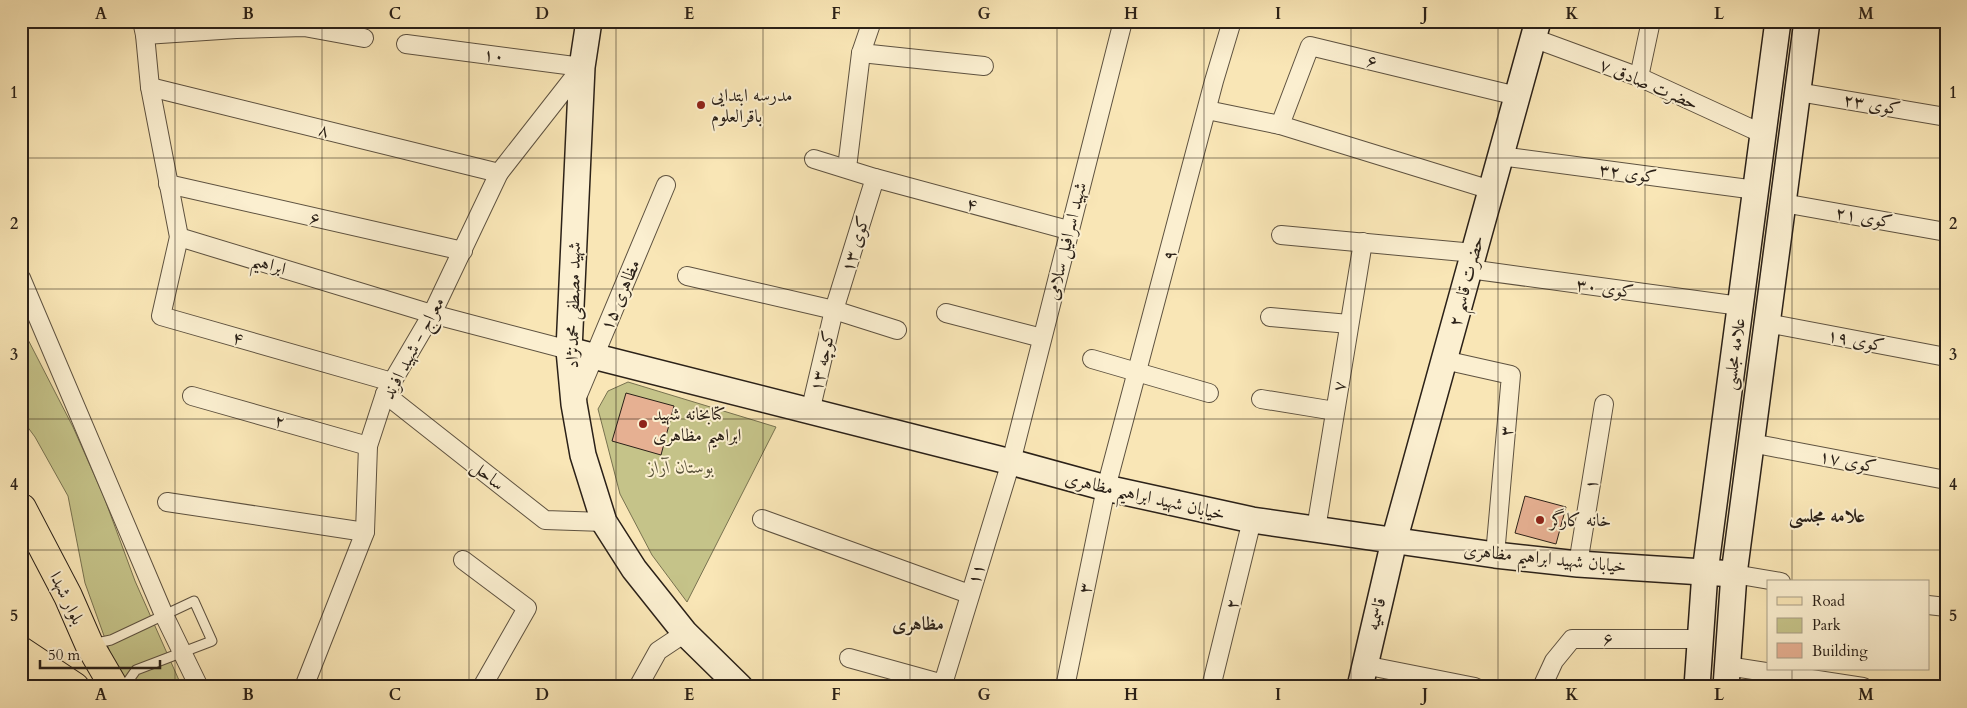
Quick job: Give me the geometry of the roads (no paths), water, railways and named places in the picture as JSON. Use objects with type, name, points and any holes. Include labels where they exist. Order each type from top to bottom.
[{"type":"main road","name":"شهید مصطفی محمدنژاد","points":[[589,21],[582,67],[569,350],[574,404],[584,455],[604,522],[634,569],[685,633],[740,687]]},
{"type":"main road","name":"علامه مجلسی","points":[[1697,687],[1705,572],[1778,21]]},
{"type":"main road","name":"علامه مجلسی","points":[[1726,677],[1734,574],[1807,21]]},
{"type":"main road","name":"۲ حضرت قاسم","points":[[1394,541],[1535,30]]},
{"type":"main road","name":"خیابان شهید ابراهیم مظاهری","points":[[569,350],[1011,462],[1106,488],[1252,520],[1496,555],[1578,564],[1734,574]]},
{"type":"main road","points":[[21,542],[22,505]]},
{"type":"main road","name":"بلوار شهدا","points":[[22,505],[90,644],[114,687]]},
{"type":"main road","name":"قاسمیه","points":[[1362,676],[1394,541]]},
{"type":"main road","points":[[21,651],[75,687]]},
{"type":"main road","points":[[21,686],[37,687]]},
{"type":"street","points":[[847,168],[861,53],[872,21]]},
{"type":"street","name":"شهید اسرافیل سلامی","points":[[1011,462],[1068,230],[1123,21]]},
{"type":"street","name":"۹","points":[[1106,488],[1232,21]]},
{"type":"street","points":[[1639,77],[1651,21]]},
{"type":"street","points":[[179,237],[150,87],[143,28],[303,24],[364,38]]},
{"type":"street","name":"۷ حضرت صادق","points":[[1535,30],[1763,134]]},
{"type":"street","name":"۱۰","points":[[406,44],[582,67]]},
{"type":"street","name":"۶","points":[[1280,125],[1310,46],[1517,96]]},
{"type":"street","points":[[861,53],[984,66]]},
{"type":"street","name":"معراج - شهید افرند","points":[[304,687],[365,532],[368,446],[389,388],[432,314],[498,173],[582,67]]},
{"type":"street","name":"۸","points":[[150,87],[498,173]]},
{"type":"street","name":"کوی ۲۳","points":[[1798,92],[1946,117]]},
{"type":"street","points":[[1207,110],[1280,125],[1491,190]]},
{"type":"street","name":"کوی ۳۲","points":[[1500,156],[1756,190]]},
{"type":"street","name":"۴","points":[[814,159],[875,178],[1068,230]]},
{"type":"street","name":"کوی ۱۳","points":[[834,310],[875,178]]},
{"type":"street","name":"۶","points":[[168,184],[463,251]]},
{"type":"street","name":"۱۵ مظاهری","points":[[574,404],[666,185]]},
{"type":"street","name":"کوی ۲۱","points":[[1783,203],[1946,232]]},
{"type":"street","name":"کوی ۳۰","points":[[1282,235],[1363,242],[1740,306]]},
{"type":"street","name":"۴","points":[[179,237],[161,316],[389,388]]},
{"type":"street","name":"ابراهیم","points":[[179,237],[432,314],[569,350]]},
{"type":"street","name":"۷","points":[[1316,529],[1363,242]]},
{"type":"street","points":[[687,276],[834,310],[897,330]]},
{"type":"street","points":[[21,278],[164,615],[199,687]]},
{"type":"street","name":"کوچه ۱۳","points":[[810,412],[834,310]]},
{"type":"street","points":[[946,312],[1042,338]]},
{"type":"street","points":[[1270,317],[1349,324]]},
{"type":"street","name":"کوی ۱۹","points":[[1767,322],[1946,357]]},
{"type":"street","points":[[1092,359],[1209,393]]},
{"type":"street","name":"۳","points":[[1444,360],[1510,375],[1496,555]]},
{"type":"street","name":"ساحل","points":[[389,388],[545,520],[604,522]]},
{"type":"street","name":"۲","points":[[192,396],[368,446]]},
{"type":"street","points":[[1261,399],[1335,411]]},
{"type":"street","name":"۱","points":[[1578,564],[1604,404]]},
{"type":"street","name":"کوی ۱۷","points":[[1751,443],[1946,480]]},
{"type":"street","name":"۱۱","points":[[943,686],[969,594],[1011,462]]},
{"type":"street","name":"۳","points":[[1065,687],[1106,488]]},
{"type":"street","points":[[167,502],[365,532]]},
{"type":"street","points":[[762,519],[969,594]]},
{"type":"street","name":"۲","points":[[1211,687],[1252,520]]},
{"type":"street","points":[[463,560],[527,608],[482,687]]},
{"type":"street","points":[[1734,574],[1769,580]]},
{"type":"street","points":[[1930,605],[1946,608]]},
{"type":"street","points":[[638,687],[658,651],[685,633]]},
{"type":"street","name":"۶","points":[[1542,687],[1554,661],[1572,640],[1700,640]]},
{"type":"street","points":[[849,658],[943,686]]},
{"type":"street","points":[[1362,676],[1475,687]]},
{"type":"street","points":[[1726,677],[1863,687]]},
{"type":"lane","points":[[90,644],[111,640],[194,602],[212,641],[136,670],[124,687]]},
{"type":"place","name":"مدرسه ابتدایی باقرالعلوم","points":[[701,105]]},
{"type":"place","name":"کتابخانه شهید ابراهیم مظاهری","points":[[643,424]]},
{"type":"place","name":"خانه کارگر","points":[[1540,520]]},
{"type":"district","name":"علامه مجلسی","points":[[1827,515]]},
{"type":"district","name":"مظاهری","points":[[918,623]]},
{"type":"park label","name":"بوستان آراز","points":[[681,467]]}]
